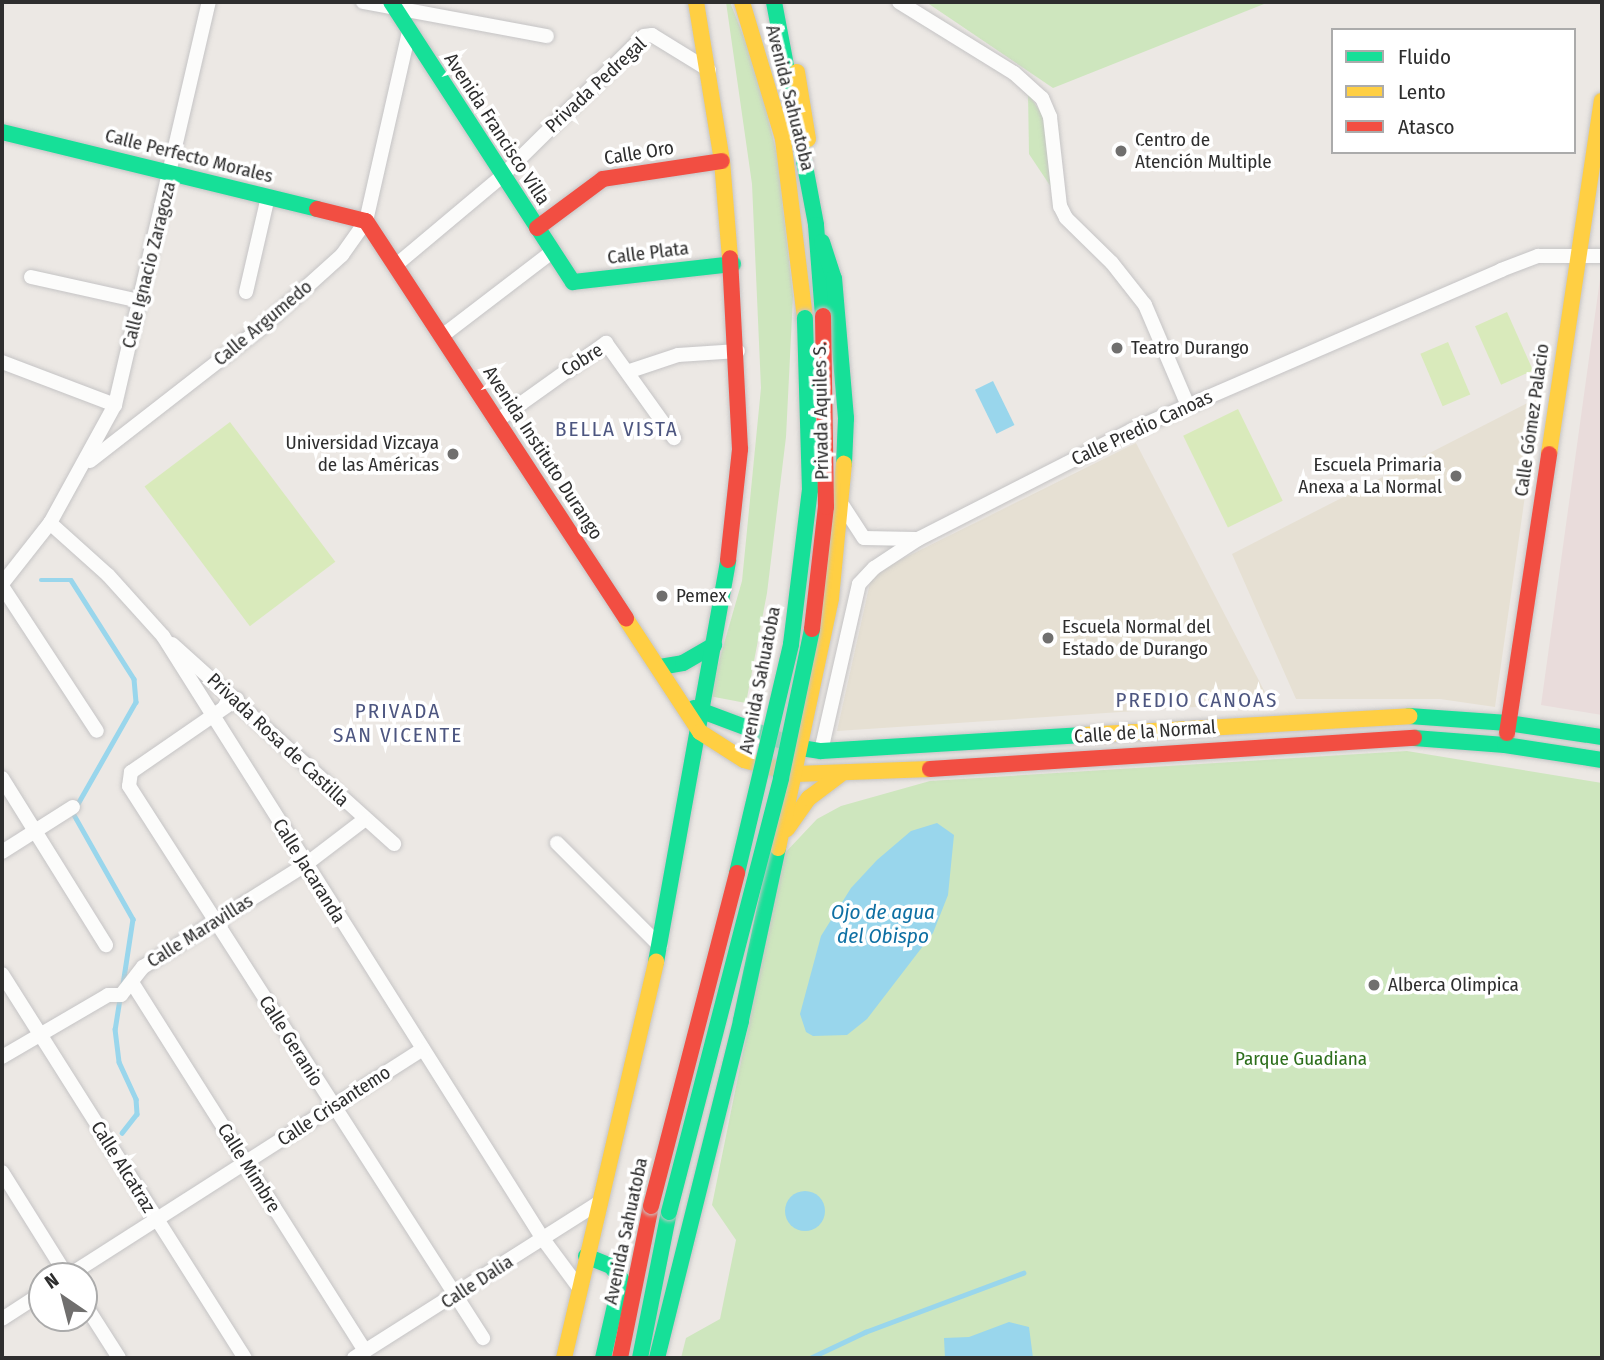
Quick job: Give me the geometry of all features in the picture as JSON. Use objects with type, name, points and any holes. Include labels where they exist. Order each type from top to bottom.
[{"type":"street","name":"Calle Ignacio Zaragoza","points":[[50,523],[85,465],[115,405],[209,2]]},
{"type":"street","points":[[363,2],[393,5],[547,36]]},
{"type":"street","points":[[696,2],[722,161],[733,264],[740,449],[729,555],[704,708]]},
{"type":"street","name":"Avenida Sahuatoba","points":[[620,1358],[651,1206],[761,779],[791,644],[810,490],[805,318],[797,229],[783,139],[742,2]]},
{"type":"street","name":"Avenida Sahuatoba","points":[[774,2],[816,225]]},
{"type":"street","name":"Avenida Sahuatoba","points":[[640,1358],[669,1212],[772,818],[810,643],[825,507],[823,316],[816,225],[806,111],[783,2]]},
{"type":"street","points":[[899,2],[1014,73],[1041,98],[1050,117],[1060,206],[1066,218],[1112,263],[1145,305],[1188,406]]},
{"type":"street","name":"Avenida Francisco Villa","points":[[393,5],[570,279]]},
{"type":"street","points":[[366,220],[409,31]]},
{"type":"street","name":"Privada Pedregal","points":[[396,265],[502,176],[644,36],[652,35],[709,70]]},
{"type":"street","name":"Calle Gómez Palacio","points":[[1505,745],[1602,101]]},
{"type":"street","name":"Calle Perfecto Morales","points":[[2,132],[366,220]]},
{"type":"street","name":"Calle Oro","points":[[537,228],[603,179],[722,161]]},
{"type":"street","points":[[246,292],[268,197]]},
{"type":"street","name":"Avenida Instituto Durango","points":[[366,220],[700,732]]},
{"type":"street","name":"Calle Argumedo","points":[[85,465],[261,328],[342,255],[366,220]]},
{"type":"street","name":"Privada Aquiles S.","points":[[816,225],[834,278],[844,360],[843,505],[864,538],[884,542],[918,539]]},
{"type":"street","points":[[442,336],[552,252]]},
{"type":"street","name":"Calle Predio Canoas","points":[[821,751],[859,584],[874,568],[918,539],[1188,406],[1501,270],[1538,256],[1577,253],[1602,256]]},
{"type":"street","name":"Calle Plata","points":[[570,279],[578,282],[733,264]]},
{"type":"street","points":[[31,277],[139,301]]},
{"type":"street","name":"Cobre","points":[[498,420],[606,343],[630,371],[674,438]]},
{"type":"street","points":[[630,371],[678,355],[738,351]]},
{"type":"street","points":[[2,362],[115,405]]},
{"type":"street","points":[[657,1358],[741,1020],[796,774],[831,598],[843,505]]},
{"type":"street","points":[[50,523],[2,585],[97,731]]},
{"type":"street","name":"Calle Jacaranda","points":[[50,523],[108,575],[163,636],[212,718],[543,1239],[580,1289]]},
{"type":"street","points":[[2,560],[17,565]]},
{"type":"street","name":"Privada Rosa de Castilla","points":[[163,636],[237,699],[364,820],[394,844]]},
{"type":"street","points":[[660,667],[683,663],[714,645]]},
{"type":"street","points":[[212,718],[237,699]]},
{"type":"street","name":"Calle de la Normal","points":[[686,707],[704,708],[801,748],[821,751],[1405,716],[1508,723],[1602,737]]},
{"type":"street","name":"Avenida Sahuatoba","points":[[564,1358],[660,946],[704,708]]},
{"type":"street","name":"Calle Geranio","points":[[212,718],[131,772],[129,786],[332,1107],[483,1338]]},
{"type":"street","name":"Calle de la Normal","points":[[700,732],[744,760],[796,774],[840,775],[1372,737],[1505,745],[1602,760]]},
{"type":"street","points":[[779,842],[809,798],[840,775],[842,749]]},
{"type":"street","points":[[2,778],[106,944]]},
{"type":"street","points":[[2,852],[73,807]]},
{"type":"street","name":"Calle Maravillas","points":[[2,1057],[38,1033],[108,995],[121,995],[133,984],[143,967],[305,865],[364,820]]},
{"type":"street","points":[[557,843],[660,946]]},
{"type":"street","name":"Calle Alcatraz","points":[[2,974],[245,1358]]},
{"type":"street","name":"Calle Mimbre","points":[[133,984],[245,1163],[359,1355]]},
{"type":"street","name":"Calle Crisantemo","points":[[88,1262],[423,1049]]},
{"type":"street","points":[[2,1172],[58,1262]]},
{"type":"street","name":"Calle Dalia","points":[[359,1355],[457,1296],[598,1203]]},
{"type":"street","points":[[586,1256],[611,1266],[621,1279],[603,1358]]},
{"type":"street","points":[[2,1319],[28,1302]]},
{"type":"street","points":[[98,1325],[119,1358]]},
{"type":"shaded area","points":[[1602,279],[1602,715],[1541,705]]},
{"type":"shaded area","name":"Escuela Primaria Anexa a La Normal","points":[[1539,397],[1495,707],[1440,699],[1296,699],[1232,554]]},
{"type":"shaded area","name":"Escuela Normal del Estado de Durango","points":[[1136,443],[1270,702],[837,731],[872,574]]},
{"type":"green space","points":[[726,2],[730,2],[756,68],[777,155],[793,296],[786,437],[767,593],[746,703],[709,696],[742,581],[761,388],[752,184]]},
{"type":"green space","points":[[926,2],[1262,2],[1264,4],[1053,88]]},
{"type":"green space","points":[[1028,93],[1046,121],[1053,190],[1029,154]]},
{"type":"green space","points":[[1507,312],[1533,370],[1501,385],[1475,326]]},
{"type":"green space","points":[[1448,342],[1470,394],[1443,406],[1420,354]]},
{"type":"green space","points":[[1238,409],[1283,501],[1228,527],[1183,436]]},
{"type":"green space","points":[[230,422],[335,562],[250,626],[145,486]]},
{"type":"green space","name":"Parque Guadiana","points":[[1407,751],[1602,783],[1602,1358],[681,1358],[686,1338],[720,1319],[736,1240],[712,1205],[783,855],[817,819],[841,806],[930,781]]},
{"type":"water","points":[[993,381],[1014,425],[997,434],[975,390]]},
{"type":"water","name":"Ojo de agua del Obispo","points":[[937,823],[954,835],[948,895],[933,933],[867,1019],[847,1035],[813,1036],[806,1032],[800,1014],[821,936],[851,888],[877,860],[911,831]]},
{"type":"water","points":[[805,1191],[813,1192],[819,1197],[824,1203],[824,1219],[819,1225],[813,1230],[805,1231],[797,1230],[791,1225],[786,1219],[785,1211],[786,1203],[791,1197],[797,1192]]},
{"type":"water","points":[[1009,1322],[1029,1327],[1033,1358],[945,1358],[944,1338],[969,1337]]},
{"type":"waterway","points":[[41,580],[71,580],[134,679],[136,702],[73,813],[133,919],[123,984]]},
{"type":"waterway","points":[[120,999],[115,1029],[119,1062],[136,1099],[137,1114],[122,1133]]},
{"type":"waterway","points":[[810,1358],[865,1332],[1023,1273]]},
{"type":"traffic: fast","points":[[391,2],[573,282],[733,264]]},
{"type":"traffic: fast","points":[[774,2],[816,225],[823,316]]},
{"type":"traffic: fast","points":[[2,132],[317,209]]},
{"type":"traffic: fast","points":[[822,242],[834,278],[846,418],[844,464]]},
{"type":"traffic: fast","points":[[737,873],[791,644],[810,490],[805,318]]},
{"type":"traffic: fast","points":[[656,962],[728,560]]},
{"type":"traffic: fast","points":[[669,1212],[781,778],[812,629]]},
{"type":"traffic: fast","points":[[660,667],[683,663],[714,645]]},
{"type":"traffic: fast","points":[[694,708],[801,748],[821,751],[1084,735]]},
{"type":"traffic: fast","points":[[1409,716],[1508,723],[1602,737]]},
{"type":"traffic: fast","points":[[1414,738],[1505,745],[1602,760]]},
{"type":"traffic: fast","points":[[657,1358],[741,1020],[778,848]]},
{"type":"traffic: fast","points":[[640,1358],[669,1212]]},
{"type":"traffic: fast","points":[[586,1256],[611,1266],[621,1279],[603,1358]]},
{"type":"traffic: slow","points":[[696,2],[722,161],[730,258]]},
{"type":"traffic: slow","points":[[742,2],[783,139],[805,318]]},
{"type":"traffic: slow","points":[[797,72],[808,139]]},
{"type":"traffic: slow","points":[[1549,454],[1602,101]]},
{"type":"traffic: slow","points":[[778,848],[831,598],[844,464]]},
{"type":"traffic: slow","points":[[626,619],[700,732],[744,760],[796,774],[930,769]]},
{"type":"traffic: slow","points":[[1084,735],[1409,716]]},
{"type":"traffic: slow","points":[[787,829],[809,798],[840,775]]},
{"type":"traffic: slow","points":[[564,1358],[656,962]]},
{"type":"traffic: jam","points":[[537,228],[603,179],[722,161]]},
{"type":"traffic: jam","points":[[317,209],[366,221],[626,619]]},
{"type":"traffic: jam","points":[[728,560],[740,449],[730,258]]},
{"type":"traffic: jam","points":[[812,629],[826,507],[823,316]]},
{"type":"traffic: jam","points":[[1507,733],[1549,454]]},
{"type":"traffic: jam","points":[[930,769],[1414,738]]},
{"type":"traffic: jam","points":[[651,1206],[737,873]]},
{"type":"traffic: jam","points":[[620,1358],[651,1206]]},
{"type":"place","name":"Centro de Atención Multiple","points":[[1121,151]]},
{"type":"place","name":"Teatro Durango","points":[[1117,348]]},
{"type":"place","name":"Universidad Vizcaya de las Américas","points":[[453,454]]},
{"type":"place","name":"Escuela Primaria Anexa a La Normal","points":[[1456,476]]},
{"type":"place","name":"Pemex","points":[[662,596]]},
{"type":"place","name":"Escuela Normal del Estado de Durango","points":[[1048,638]]},
{"type":"place","name":"Alberca Olimpica","points":[[1374,985]]},
{"type":"district","name":"BELLA VISTA","points":[[617,429]]},
{"type":"district","name":"PREDIO CANOAS","points":[[1197,700]]},
{"type":"district","name":"PRIVADA SAN VICENTE","points":[[398,723]]}]
